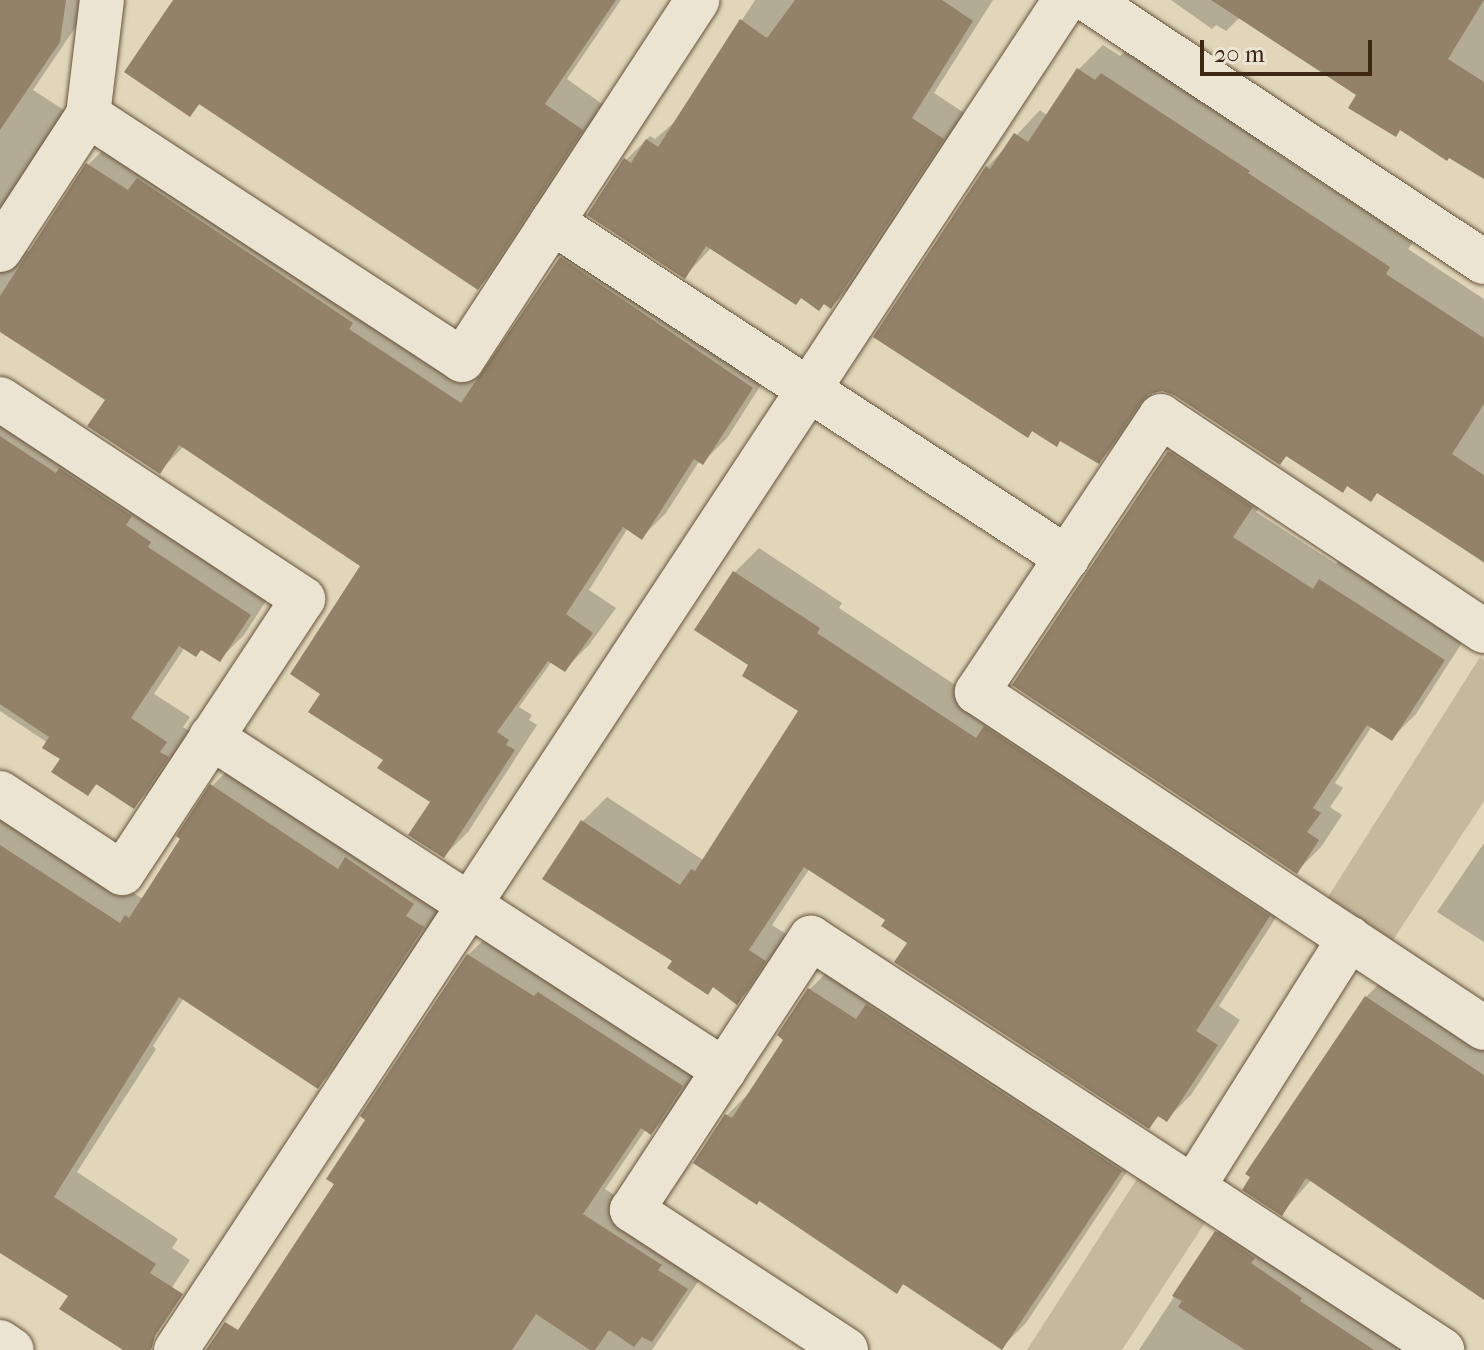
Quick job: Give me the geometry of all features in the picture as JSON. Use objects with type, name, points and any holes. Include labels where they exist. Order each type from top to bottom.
[{"type":"street","points":[[0,250],[88,115],[102,0]]},
{"type":"street","points":[[88,115],[462,360],[698,0]]},
{"type":"street","points":[[176,1350],[1065,0]]},
{"type":"street","points":[[1088,0],[1484,262]]},
{"type":"street","points":[[552,222],[1067,558]]},
{"type":"street","points":[[0,399],[303,599],[122,873],[0,793]]},
{"type":"street","points":[[1484,631],[1161,416],[977,692],[1484,1028]]},
{"type":"street","points":[[211,737],[724,1070]]},
{"type":"street","points":[[846,1350],[632,1210],[811,938],[1442,1350]]},
{"type":"street","points":[[1193,1187],[1350,938]]},
{"type":"street","points":[[0,1342],[12,1350]]},
{"type":"shaded area","points":[[1480,657],[1484,660],[1484,801],[1393,940],[1328,897]]},
{"type":"shaded area","points":[[1140,1174],[1208,1218],[1122,1350],[1027,1350]]},
{"type":"building","points":[[0,0],[66,0],[60,42],[0,130]]},
{"type":"building","points":[[173,0],[616,0],[545,104],[583,130],[478,290],[199,104],[190,117],[124,72]]},
{"type":"building","points":[[795,0],[942,0],[973,21],[912,118],[944,139],[831,309],[824,304],[819,311],[801,298],[796,305],[706,246],[685,279],[587,215],[624,158],[631,163],[646,139],[658,147],[740,19],[767,38]]},
{"type":"building","points":[[1211,0],[1484,0],[1448,59],[1484,82],[1484,179],[1449,158],[1447,161],[1400,130],[1396,137],[1348,108],[1356,95]]},
{"type":"building","points":[[1077,68],[1095,80],[1101,73],[1250,171],[1248,173],[1390,267],[1386,274],[1484,338],[1484,404],[1452,454],[1484,475],[1484,562],[1377,493],[1371,502],[1347,486],[1343,493],[1286,456],[1280,465],[1174,395],[1162,391],[1149,394],[1099,464],[1060,441],[1057,447],[1032,431],[1028,438],[873,337],[986,166],[990,169],[1014,133],[1028,142]]},
{"type":"building","points":[[86,163],[128,190],[137,178],[353,323],[349,329],[461,403],[560,257],[753,388],[703,465],[694,459],[642,540],[623,527],[566,614],[593,633],[565,672],[548,661],[497,732],[509,740],[506,745],[515,750],[444,858],[408,835],[430,802],[377,768],[383,760],[308,712],[320,694],[290,674],[360,566],[179,445],[160,474],[87,426],[105,400],[0,332],[0,296]]},
{"type":"building","points":[[0,436],[56,473],[59,468],[132,516],[126,525],[151,542],[148,547],[251,615],[220,662],[201,650],[196,657],[179,646],[131,718],[167,742],[160,752],[169,757],[134,809],[96,784],[88,796],[51,772],[60,759],[42,748],[49,737],[0,704]]},
{"type":"building","points":[[1168,451],[1253,507],[1233,537],[1313,589],[1319,579],[1445,660],[1392,741],[1367,725],[1313,808],[1321,813],[1307,832],[1319,840],[1297,874],[1012,685]]},
{"type":"building","points":[[733,571],[820,628],[817,633],[976,738],[984,726],[1270,916],[1196,1031],[1218,1045],[1167,1122],[1158,1116],[1149,1129],[894,962],[907,943],[881,926],[885,920],[804,867],[749,950],[766,961],[737,1005],[713,987],[708,995],[667,968],[672,961],[542,879],[581,820],[680,885],[691,869],[695,871],[798,711],[742,676],[748,665],[694,630]]},
{"type":"building","points":[[210,784],[338,869],[345,857],[414,904],[406,916],[424,927],[318,1089],[179,997],[54,1197],[156,1264],[150,1273],[183,1294],[155,1336],[151,1350],[123,1350],[59,1309],[68,1296],[0,1253],[0,845],[120,923],[125,915],[129,918],[180,839],[176,836]]},
{"type":"building","points":[[467,954],[534,996],[538,992],[683,1086],[651,1135],[641,1128],[583,1214],[662,1265],[658,1270],[688,1289],[652,1342],[642,1337],[634,1347],[609,1330],[595,1350],[590,1350],[536,1314],[512,1350],[206,1350],[225,1322],[238,1330],[334,1184],[326,1179],[365,1120],[360,1116]]},
{"type":"building","points":[[808,988],[856,1019],[866,1004],[1122,1171],[1002,1350],[903,1284],[897,1294],[759,1201],[757,1205],[693,1163],[725,1114],[732,1118],[783,1040],[777,1035]]},
{"type":"building","points":[[1365,996],[1484,1075],[1484,1300],[1306,1178],[1282,1216],[1242,1190],[1250,1177],[1245,1174]]},
{"type":"building","points":[[1215,1231],[1255,1258],[1251,1263],[1302,1298],[1300,1301],[1374,1350],[1245,1350],[1178,1307],[1182,1301],[1172,1296]]}]
